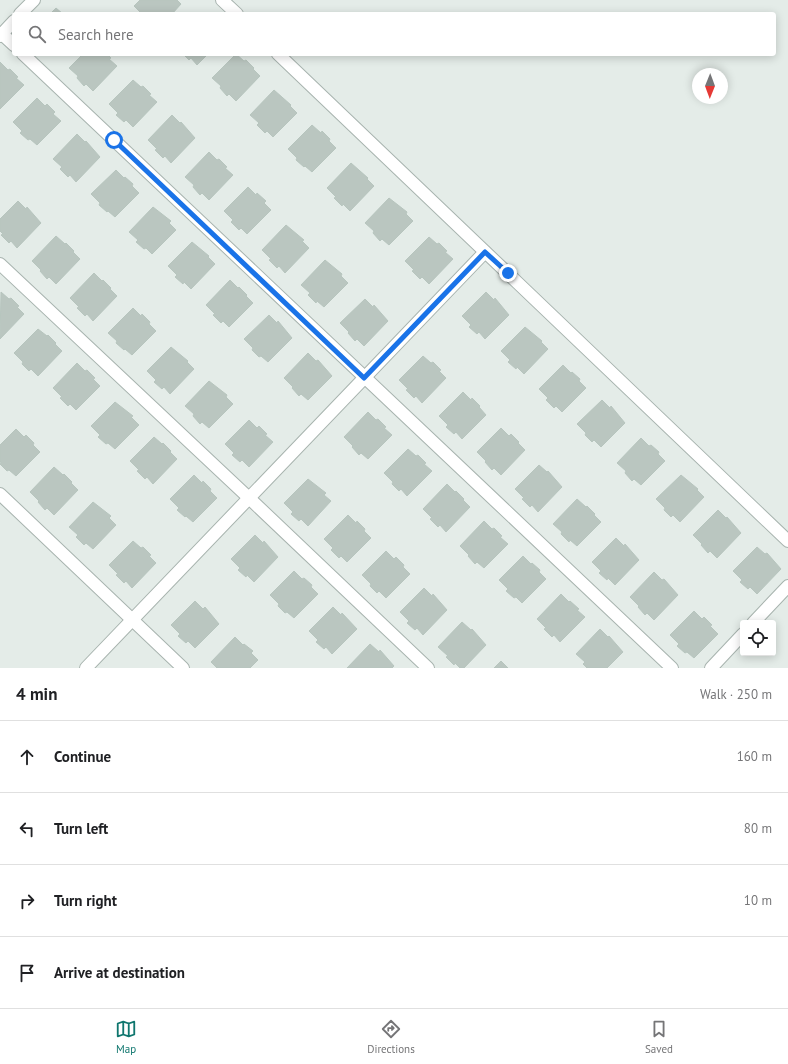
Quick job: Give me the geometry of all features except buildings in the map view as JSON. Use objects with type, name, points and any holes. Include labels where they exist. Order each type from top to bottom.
[{"type":"street","points":[[22,12],[34,0]]},
{"type":"street","points":[[222,0],[234,12]]},
{"type":"street","points":[[12,23],[1,35],[12,43]]},
{"type":"street","points":[[25,56],[672,668]]},
{"type":"street","points":[[280,56],[788,541]]},
{"type":"street","points":[[86,668],[485,252]]},
{"type":"street","points":[[0,264],[428,668]]},
{"type":"street","points":[[0,494],[183,668]]},
{"type":"street","points":[[756,620],[788,586]]},
{"type":"street","points":[[711,668],[740,637]]},
{"type":"route","points":[[114,140],[364,378],[485,252],[508,273]]}]
